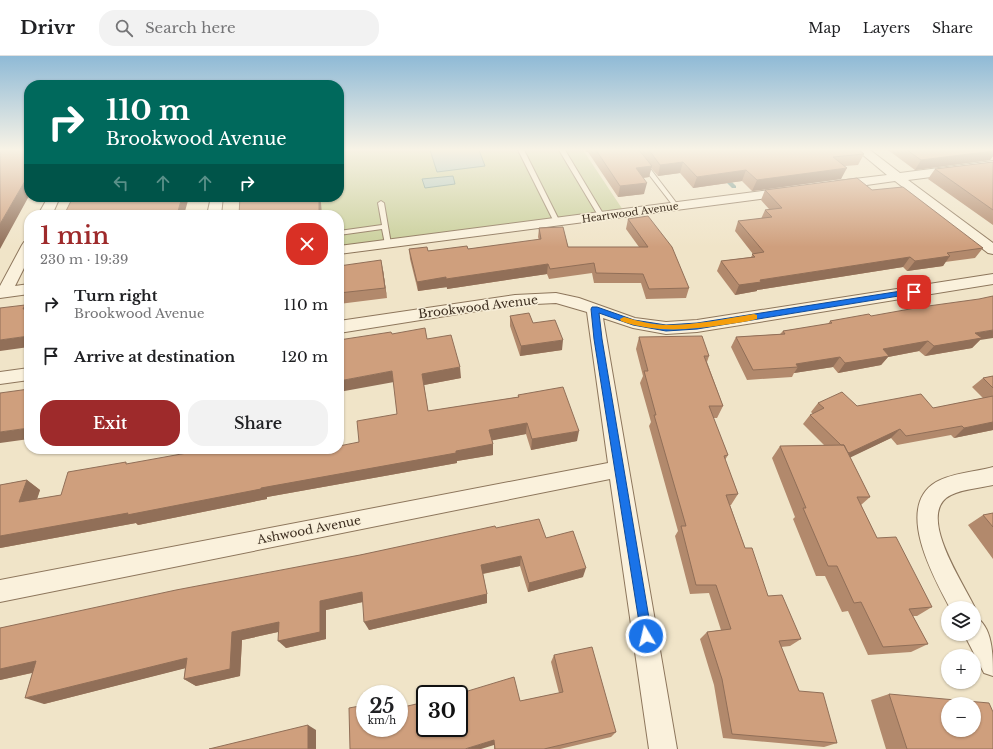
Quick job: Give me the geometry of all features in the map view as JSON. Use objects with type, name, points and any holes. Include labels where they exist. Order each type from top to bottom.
[{"type":"street","points":[[826,187],[860,182]]},
{"type":"street","points":[[905,182],[993,250]]},
{"type":"street","name":"Heartwood Avenue","points":[[344,249],[795,191]]},
{"type":"street","points":[[2,293],[24,254]]},
{"type":"street","name":"Brookwood Avenue","points":[[344,326],[515,300],[556,298],[574,302],[633,323],[666,328],[697,326],[993,279]]},
{"type":"street","points":[[2,293],[24,290]]},
{"type":"street","points":[[594,309],[663,749]]},
{"type":"street","points":[[0,378],[24,375]]},
{"type":"street","name":"Ashwood Avenue","points":[[0,591],[619,469]]},
{"type":"street","points":[[959,601],[935,554],[926,520],[932,499],[943,489],[993,476]]},
{"type":"street","points":[[981,641],[993,664]]},
{"type":"lane","points":[[537,182],[557,222]]},
{"type":"lane","points":[[581,182],[602,217]]},
{"type":"lane","points":[[658,182],[676,206]]},
{"type":"lane","points":[[381,203],[388,244]]},
{"type":"lane","points":[[344,232],[385,227]]},
{"type":"green space","points":[[344,182],[605,182],[625,213],[344,249],[344,210],[298,210],[298,202],[344,202]]},
{"type":"water","points":[[423,182],[455,182],[455,184],[425,188]]},
{"type":"building","points":[[0,182],[24,182],[24,183],[0,224]]},
{"type":"building","points":[[618,182],[647,183],[620,186]]},
{"type":"building","points":[[824,182],[862,182],[872,190],[903,187],[983,248],[947,253],[950,256],[915,261],[910,257],[760,280],[761,282],[739,285],[721,261],[755,257],[752,254],[764,252],[738,221],[772,217],[765,210],[782,208],[765,190]]},
{"type":"building","points":[[954,182],[993,182],[993,210]]},
{"type":"building","points":[[70,202],[181,202],[178,210],[66,210]]},
{"type":"building","points":[[240,202],[319,202],[319,210],[239,210]]},
{"type":"building","points":[[648,216],[672,247],[689,288],[649,289],[643,274],[596,273],[594,263],[550,269],[548,264],[417,282],[409,249],[427,247],[428,251],[467,246],[468,249],[541,239],[539,228],[563,227],[568,247],[648,247],[628,219]]},
{"type":"building","points":[[381,260],[385,288],[344,292],[344,265]]},
{"type":"building","points":[[993,296],[993,330],[975,333],[982,338],[934,346],[928,341],[883,349],[889,356],[845,363],[840,357],[796,364],[798,367],[753,370],[736,337],[785,334],[783,331],[832,323],[830,321],[869,314],[871,316]]},
{"type":"building","points":[[24,305],[24,337],[0,340],[0,308]]},
{"type":"building","points":[[529,313],[533,323],[555,320],[563,340],[521,346],[510,316]]},
{"type":"building","points":[[425,328],[427,339],[451,335],[460,367],[422,374],[428,411],[519,397],[518,395],[563,387],[579,431],[532,439],[527,423],[489,430],[493,444],[456,451],[456,453],[261,488],[127,515],[128,513],[0,536],[0,485],[27,480],[19,502],[61,495],[68,472],[126,462],[126,464],[181,454],[344,454],[344,445],[359,442],[357,421],[397,414],[392,371],[344,380],[344,339],[391,332],[392,334]]},
{"type":"building","points":[[702,336],[709,356],[704,356],[723,406],[709,406],[728,455],[724,456],[738,494],[726,495],[745,548],[752,548],[768,596],[782,595],[801,639],[779,641],[799,691],[823,693],[837,743],[732,734],[722,679],[707,632],[731,629],[716,585],[696,585],[681,526],[686,526],[654,415],[656,415],[644,371],[648,371],[639,337]]},
{"type":"building","points":[[993,376],[993,388],[983,378]]},
{"type":"building","points":[[24,390],[24,429],[0,432],[0,393]]},
{"type":"building","points":[[842,392],[857,406],[921,394],[933,408],[993,396],[993,422],[964,428],[962,426],[906,436],[900,429],[849,453],[844,445],[841,445],[810,415],[824,408],[818,403]]},
{"type":"building","points":[[844,445],[870,497],[857,497],[877,538],[896,537],[932,607],[909,609],[928,644],[883,647],[861,602],[854,603],[837,566],[828,566],[803,508],[806,508],[780,446]]},
{"type":"building","points":[[993,513],[993,527],[983,515]]},
{"type":"building","points":[[539,519],[546,538],[573,531],[586,568],[529,583],[521,556],[481,565],[487,594],[364,622],[362,592],[320,601],[320,632],[278,641],[279,622],[232,632],[230,669],[184,679],[187,658],[25,698],[36,661],[0,669],[0,628],[176,590],[360,555],[495,526],[496,528]]},
{"type":"building","points":[[592,647],[616,732],[544,749],[495,749],[494,740],[465,749],[350,749],[349,708],[356,707],[356,737],[408,737],[408,706],[416,704],[416,737],[468,737],[468,691],[514,677],[520,701],[563,692],[554,655]]},
{"type":"building","points":[[889,694],[941,699],[941,737],[981,737],[981,702],[989,703],[993,712],[993,749],[907,749]]},
{"type":"building","points":[[308,725],[308,749],[209,749]]},
{"type":"waterway","points":[[729,182],[734,187]]},
{"type":"slow traffic","points":[[624,319],[633,323],[666,328],[697,326],[754,317]]},
{"type":"route","points":[[646,636],[594,309],[633,323],[666,328],[697,326],[914,292]]}]
